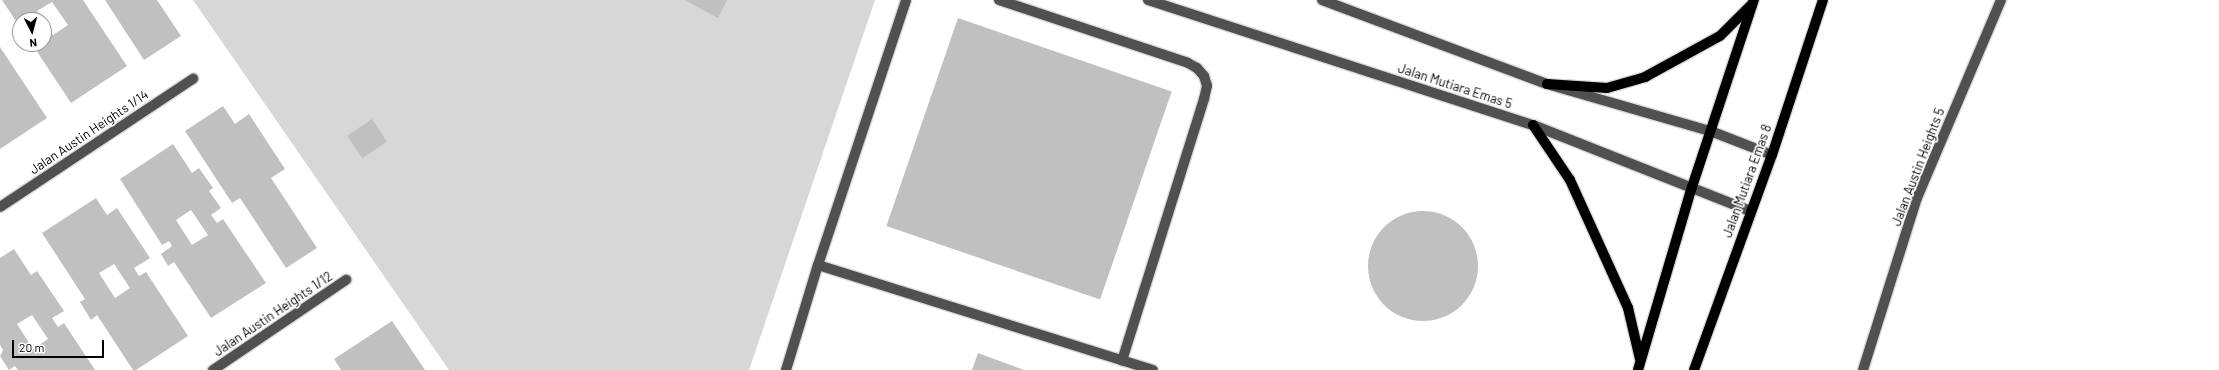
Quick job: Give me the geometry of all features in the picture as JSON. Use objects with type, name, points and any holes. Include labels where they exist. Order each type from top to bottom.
[{"type":"main road","name":"Jalan Mutiara Emas 8","points":[[1694,370],[1750,211],[1772,155],[1823,0]]},
{"type":"main road","points":[[1639,366],[1692,188],[1713,132],[1754,1]]},
{"type":"main road","points":[[1547,84],[1607,88],[1645,77],[1720,36],[1754,1]]},
{"type":"main road","points":[[1533,125],[1570,180],[1628,308],[1639,366]]},
{"type":"street","points":[[786,370],[818,265],[906,0]]},
{"type":"street","points":[[999,0],[1188,63],[1197,68],[1204,76],[1207,86],[1204,99],[1122,360]]},
{"type":"street","name":"Jalan Mutiara Emas 5","points":[[1148,0],[1533,125],[1750,211]]},
{"type":"street","points":[[1322,0],[1547,84],[1713,132],[1772,155]]},
{"type":"street","name":"Jalan Austin Heights 5","points":[[1863,370],[1917,198],[2001,0]]},
{"type":"street","name":"Jalan Austin Heights 1/14","points":[[0,207],[193,79]]},
{"type":"street","points":[[818,265],[1153,370]]},
{"type":"street","name":"Jalan Austin Heights 1/12","points":[[213,370],[346,280]]},
{"type":"shaded area","points":[[193,0],[875,0],[749,370],[449,370]]},
{"type":"building","points":[[2,0],[83,0],[127,66],[71,103],[37,52],[52,52],[52,33],[53,35],[68,25],[52,2],[37,11],[38,12],[12,12],[12,15]]},
{"type":"building","points":[[105,0],[157,0],[181,36],[144,60]]},
{"type":"building","points":[[685,0],[727,0],[718,18]]},
{"type":"building","points":[[958,18],[1172,92],[1100,300],[886,226]]},
{"type":"building","points":[[0,47],[47,118],[0,149]]},
{"type":"building","points":[[223,106],[235,124],[249,114],[285,169],[271,178],[317,248],[286,268],[240,198],[232,203],[185,131]]},
{"type":"building","points":[[372,119],[387,141],[362,158],[347,136]]},
{"type":"building","points":[[173,144],[192,173],[199,168],[213,188],[209,191],[221,208],[211,215],[217,223],[223,219],[266,283],[211,318],[174,262],[168,266],[161,254],[172,246],[169,241],[162,245],[120,179]],"holes":[[[191,210],[208,235],[192,245],[176,220]]]},
{"type":"building","points":[[96,198],[107,215],[117,208],[150,258],[134,268],[139,276],[146,272],[188,336],[136,370],[133,370],[97,315],[91,320],[80,302],[85,299],[42,233]],"holes":[[[114,264],[130,288],[115,298],[99,273]]]},
{"type":"building","points":[[1423,211],[1444,215],[1454,220],[1462,227],[1469,235],[1474,245],[1478,266],[1474,287],[1469,297],[1462,305],[1454,312],[1444,317],[1423,321],[1402,317],[1392,312],[1384,305],[1377,297],[1372,287],[1368,266],[1372,245],[1377,235],[1384,227],[1392,220],[1402,215]]},
{"type":"building","points":[[14,249],[31,275],[37,271],[64,311],[52,318],[58,327],[64,323],[95,370],[18,370],[15,366],[9,370],[0,356],[3,350],[0,345],[0,258]],"holes":[[[32,315],[48,339],[33,349],[17,324]]]},
{"type":"building","points":[[392,321],[425,370],[341,370],[334,359]]},
{"type":"building","points":[[978,353],[1024,370],[972,370]]}]
